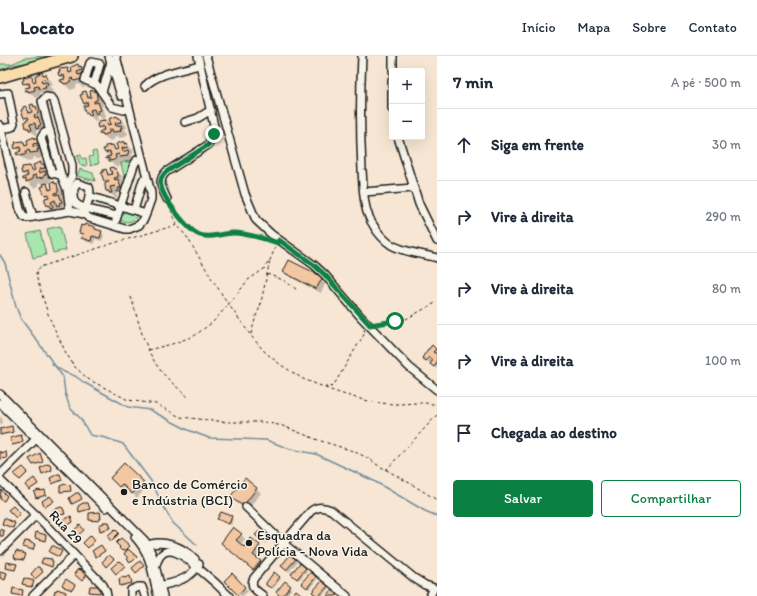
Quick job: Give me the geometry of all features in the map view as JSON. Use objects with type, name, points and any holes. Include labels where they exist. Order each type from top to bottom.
[{"type":"highway","points":[[0,77],[72,56]]},
{"type":"street","points":[[167,199],[161,186],[162,176],[208,145],[214,134],[214,126],[198,56]]},
{"type":"street","points":[[206,56],[248,203],[256,220],[278,242],[314,265],[325,275],[360,316],[409,367],[437,390]]},
{"type":"street","points":[[362,56],[360,131],[366,211],[384,239],[397,247],[437,258]]},
{"type":"street","points":[[392,68],[393,56]]},
{"type":"street","points":[[112,58],[119,89],[126,109]]},
{"type":"street","points":[[102,92],[105,87],[112,58]]},
{"type":"street","points":[[112,58],[139,159],[145,192],[134,210]]},
{"type":"street","points":[[145,86],[150,80],[160,76],[199,65]]},
{"type":"street","points":[[94,84],[102,92],[112,107],[126,109]]},
{"type":"street","points":[[112,107],[119,89]]},
{"type":"street","points":[[0,94],[8,93],[14,123],[12,127],[1,127],[20,209],[24,217],[27,218],[70,211],[85,211]]},
{"type":"street","points":[[67,189],[72,175],[72,164],[54,101],[52,98],[46,97],[42,102],[61,175],[67,189],[70,211]]},
{"type":"street","points":[[185,122],[198,118],[210,110]]},
{"type":"street","points":[[399,140],[413,188],[422,211],[437,241]]},
{"type":"street","points":[[85,211],[90,190],[89,187],[77,183],[72,194],[73,198],[85,211],[116,221],[125,229],[136,227],[142,222],[144,213],[151,199],[145,192],[139,159]]},
{"type":"street","points":[[116,221],[134,165],[139,159]]},
{"type":"street","points":[[364,192],[413,188]]},
{"type":"street","points":[[26,192],[33,217]]},
{"type":"street","points":[[89,196],[144,213]]},
{"type":"street","points":[[0,394],[38,437],[146,546],[156,565]]},
{"type":"street","points":[[0,403],[38,437]]},
{"type":"street","points":[[0,475],[38,437]]},
{"type":"street","name":"Rua 29","points":[[0,480],[103,585],[107,596]]},
{"type":"street","points":[[246,507],[283,543],[347,596]]},
{"type":"street","points":[[263,596],[253,587],[252,580],[311,511],[317,507],[325,507],[331,510],[414,578],[425,585],[436,586],[430,596]]},
{"type":"street","points":[[0,551],[36,515]]},
{"type":"street","points":[[146,546],[158,544],[178,547],[189,553],[198,565],[229,596]]},
{"type":"street","points":[[146,546],[150,563],[163,596]]},
{"type":"street","points":[[158,596],[156,565],[158,558],[162,554],[172,551],[186,557],[198,565]]},
{"type":"street","points":[[33,596],[74,555]]},
{"type":"street","points":[[158,586],[175,582],[189,576],[198,565]]},
{"type":"street","points":[[131,596],[131,590],[138,587],[142,587],[145,596]]},
{"type":"path","points":[[251,335],[260,307],[270,260],[278,242],[234,233],[209,237],[200,235],[191,230],[168,204],[177,225],[188,237],[228,305],[251,335],[265,352],[281,365],[303,379],[350,397],[397,404],[413,402],[437,405]]},
{"type":"path","points":[[177,225],[114,243],[40,267],[36,272],[49,317],[66,353],[75,367],[88,379],[128,400],[156,404],[180,417],[227,422],[264,422],[283,426],[318,440],[353,451],[370,459],[437,500]]},
{"type":"path","points":[[148,350],[172,344],[194,336],[213,322],[248,280],[264,268],[270,260]]},
{"type":"path","points":[[267,274],[282,280],[296,289]]},
{"type":"path","points":[[131,297],[148,350],[165,376],[188,397]]},
{"type":"path","points":[[370,325],[406,319],[437,302]]},
{"type":"path","points":[[324,387],[330,387],[335,383],[365,333],[360,316]]},
{"type":"path","points":[[386,470],[437,415]]},
{"type":"green space","points":[[51,56],[39,58],[26,63],[11,65],[0,71],[0,64],[11,64],[25,58]]},
{"type":"green space","points":[[96,151],[99,163],[91,166],[89,157],[93,156],[92,152]]},
{"type":"green space","points":[[81,155],[82,159],[86,158],[87,166],[80,165],[77,156]]},
{"type":"green space","points":[[131,160],[125,180],[121,163]]},
{"type":"green space","points":[[80,169],[93,173],[95,181],[77,176]]},
{"type":"green space","points":[[122,209],[138,214],[132,221],[121,221],[118,220]]},
{"type":"green space","points":[[60,226],[66,250],[53,253],[47,229]]},
{"type":"green space","points":[[40,231],[46,255],[33,258],[27,234]]},
{"type":"building","points":[[78,64],[79,67],[81,66],[82,70],[77,72],[78,75],[83,74],[81,77],[82,79],[74,81],[73,78],[70,79],[71,81],[68,83],[64,84],[61,82],[60,80],[65,79],[64,75],[59,76],[59,69],[68,68],[69,73],[72,72],[71,67]]},
{"type":"building","points":[[42,72],[43,75],[46,74],[47,78],[41,80],[42,83],[47,82],[48,85],[45,85],[46,88],[39,89],[38,86],[34,87],[35,90],[28,92],[28,90],[25,91],[25,88],[30,87],[29,83],[23,84],[23,78],[32,76],[33,82],[36,81],[35,76]]},
{"type":"building","points":[[93,90],[94,92],[96,91],[97,97],[97,100],[94,101],[94,103],[98,102],[101,110],[98,111],[99,114],[96,114],[94,109],[90,110],[92,115],[89,116],[88,113],[86,114],[84,109],[84,106],[88,105],[87,102],[84,104],[80,95],[83,94],[82,92],[86,91],[88,98],[91,97],[90,91]]},
{"type":"building","points":[[33,104],[34,107],[36,106],[38,112],[38,114],[34,115],[35,118],[38,117],[41,125],[36,129],[35,123],[30,124],[32,130],[29,130],[29,128],[26,128],[25,121],[29,119],[28,117],[24,118],[21,110],[26,106],[28,113],[32,112],[30,105]]},
{"type":"building","points":[[117,116],[120,118],[121,122],[115,123],[116,126],[121,125],[121,131],[113,132],[112,129],[109,130],[109,133],[107,134],[100,134],[99,132],[104,130],[103,126],[98,128],[98,121],[106,120],[108,125],[111,124],[109,119]]},
{"type":"building","points":[[34,137],[37,139],[38,143],[33,144],[33,147],[39,146],[39,149],[37,149],[38,152],[30,153],[29,150],[26,151],[26,154],[24,155],[17,155],[16,153],[21,151],[20,147],[15,149],[15,142],[23,141],[25,146],[28,145],[27,140]]},
{"type":"building","points":[[124,141],[124,144],[127,143],[128,147],[122,148],[123,152],[128,150],[129,153],[127,156],[120,157],[119,154],[115,155],[116,158],[114,160],[109,161],[109,158],[106,159],[106,157],[111,156],[110,151],[105,153],[103,149],[105,149],[105,146],[113,145],[115,150],[118,149],[116,144]]},
{"type":"building","points":[[41,162],[41,164],[44,164],[45,168],[39,169],[40,173],[45,171],[46,174],[44,177],[37,178],[36,175],[32,176],[33,179],[26,182],[26,179],[23,180],[23,178],[28,176],[27,172],[22,174],[22,167],[30,166],[32,171],[35,170],[33,165]]},
{"type":"building","points":[[113,167],[116,169],[118,174],[118,177],[114,178],[115,180],[118,179],[121,188],[118,188],[119,191],[116,192],[115,186],[110,187],[112,193],[109,193],[109,191],[106,191],[105,183],[109,182],[108,180],[104,181],[101,173],[106,169],[108,175],[112,174],[110,168]]},
{"type":"building","points":[[54,181],[55,184],[57,183],[58,189],[58,192],[55,193],[55,195],[59,194],[62,202],[57,206],[55,200],[51,202],[53,207],[50,208],[49,205],[47,206],[45,201],[45,198],[49,197],[49,194],[45,195],[41,187],[44,186],[43,184],[47,183],[49,190],[52,189],[51,182]]},
{"type":"building","points":[[85,224],[102,231],[100,238],[92,236],[91,241],[81,238],[83,234],[79,233],[81,225],[84,226]]},
{"type":"building","points":[[289,260],[323,277],[316,289],[283,272]]},
{"type":"building","points":[[432,345],[436,349],[433,352],[437,354],[437,363],[434,367],[430,364],[433,360],[429,357],[426,361],[422,358]]},
{"type":"building","points":[[12,426],[13,432],[0,435],[0,429]]},
{"type":"building","points":[[21,435],[23,441],[12,445],[10,438]]},
{"type":"building","points":[[0,451],[1,453],[6,452],[7,458],[0,459]]},
{"type":"building","points":[[40,453],[43,462],[33,465],[29,459]]},
{"type":"building","points":[[124,463],[144,482],[132,494],[122,484],[119,487],[110,478]]},
{"type":"building","points":[[47,464],[50,465],[52,470],[42,474],[40,468]]},
{"type":"building","points":[[23,467],[28,472],[20,480],[14,474]]},
{"type":"building","points":[[60,474],[62,480],[52,484],[50,478]]},
{"type":"building","points":[[34,478],[38,484],[29,490],[25,485]]},
{"type":"building","points":[[245,478],[257,488],[243,506],[230,497]]},
{"type":"building","points":[[65,484],[70,485],[71,491],[60,492],[60,486]]},
{"type":"building","points":[[1,490],[7,496],[4,501],[0,499]]},
{"type":"building","points":[[45,490],[46,495],[36,498],[34,492]]},
{"type":"building","points":[[76,493],[79,493],[82,499],[72,504],[69,498]]},
{"type":"building","points":[[50,496],[54,501],[45,507],[42,501]]},
{"type":"building","points":[[83,503],[88,503],[90,509],[79,512],[78,506]]},
{"type":"building","points":[[13,506],[20,513],[16,518],[8,510]]},
{"type":"building","points":[[61,507],[63,508],[65,514],[54,516],[53,510]]},
{"type":"building","points":[[100,512],[101,519],[99,519],[99,521],[89,520],[89,513]]},
{"type":"building","points":[[221,512],[232,516],[229,524],[217,519]]},
{"type":"building","points":[[71,516],[73,522],[65,527],[61,521]]},
{"type":"building","points":[[4,518],[15,523],[13,528],[2,524]]},
{"type":"building","points":[[103,522],[109,522],[111,528],[100,531],[99,525],[104,523]]},
{"type":"building","points":[[80,525],[84,530],[76,537],[72,532]]},
{"type":"building","points":[[233,527],[242,534],[236,540],[244,547],[251,538],[260,545],[253,555],[261,561],[253,570],[221,543]]},
{"type":"building","points":[[0,529],[4,531],[3,536],[0,536]]},
{"type":"building","points":[[115,529],[119,533],[111,541],[107,536]]},
{"type":"building","points":[[259,531],[267,537],[263,542],[255,535]]},
{"type":"building","points":[[36,532],[46,535],[45,541],[35,538]]},
{"type":"building","points":[[91,535],[95,540],[88,548],[83,543]]},
{"type":"building","points":[[121,538],[130,546],[125,551],[122,551],[116,543]]},
{"type":"building","points":[[25,541],[35,544],[33,550],[23,547]]},
{"type":"building","points":[[101,545],[105,551],[96,557],[92,551]]},
{"type":"building","points":[[52,546],[62,551],[59,557],[49,552]]},
{"type":"building","points":[[128,549],[137,557],[132,562],[127,559],[128,558],[124,554]]},
{"type":"building","points":[[16,551],[26,554],[24,560],[16,559],[14,557]]},
{"type":"building","points":[[109,555],[114,559],[106,567],[102,562]]},
{"type":"building","points":[[290,555],[296,559],[286,570],[281,566]]},
{"type":"building","points":[[43,558],[52,559],[52,567],[41,563]]},
{"type":"building","points":[[119,561],[125,566],[116,574],[111,568]]},
{"type":"building","points":[[140,561],[144,566],[136,573],[132,568]]},
{"type":"building","points":[[6,562],[17,564],[15,570],[5,568]]},
{"type":"building","points":[[300,563],[306,568],[297,579],[291,574]]},
{"type":"building","points":[[37,567],[39,567],[43,572],[35,579],[31,574]]},
{"type":"building","points":[[78,569],[80,569],[86,576],[82,581],[74,574]]},
{"type":"building","points":[[0,571],[7,573],[5,580],[0,578]]},
{"type":"building","points":[[274,572],[280,577],[271,588],[266,585],[266,583]]},
{"type":"building","points":[[311,572],[316,577],[307,588],[301,583]]},
{"type":"building","points":[[232,573],[245,587],[238,595],[224,581]]},
{"type":"building","points":[[123,576],[124,578],[130,576],[132,583],[120,586],[119,579]]},
{"type":"building","points":[[24,578],[34,581],[32,587],[22,584]]},
{"type":"building","points":[[66,579],[75,585],[72,590],[62,585]]},
{"type":"building","points":[[285,581],[291,586],[282,596],[280,596],[276,592]]},
{"type":"building","points":[[322,581],[328,586],[319,596],[317,596],[312,592]]},
{"type":"building","points":[[90,586],[98,586],[100,588],[100,593],[89,592]]},
{"type":"building","points":[[13,588],[23,590],[22,596],[12,594]]},
{"type":"building","points":[[57,589],[66,592],[65,596],[54,596],[55,590],[56,591]]},
{"type":"building","points":[[296,590],[302,595],[291,596]]},
{"type":"building","points":[[332,590],[338,595],[327,596]]},
{"type":"waterway","points":[[0,255],[5,263],[16,307],[21,319],[63,377],[65,393],[70,408],[81,419],[90,435],[106,438],[123,444],[151,481],[173,523],[197,545]]},
{"type":"waterway","points":[[52,364],[128,407],[150,410],[188,430],[209,438],[266,440],[290,449],[316,454],[374,481],[425,511],[437,516]]},
{"type":"place","name":"Banco de Comércio e Indústria (BCI)","points":[[124,492]]},
{"type":"place","name":"Esquadra da Polícia - Nova Vida","points":[[249,543]]},
{"type":"route","points":[[214,134],[208,145],[166,172],[160,181],[168,204],[191,230],[200,235],[209,237],[218,234],[234,233],[278,243],[279,240],[314,265],[325,275],[360,316],[370,325],[395,321]]}]
